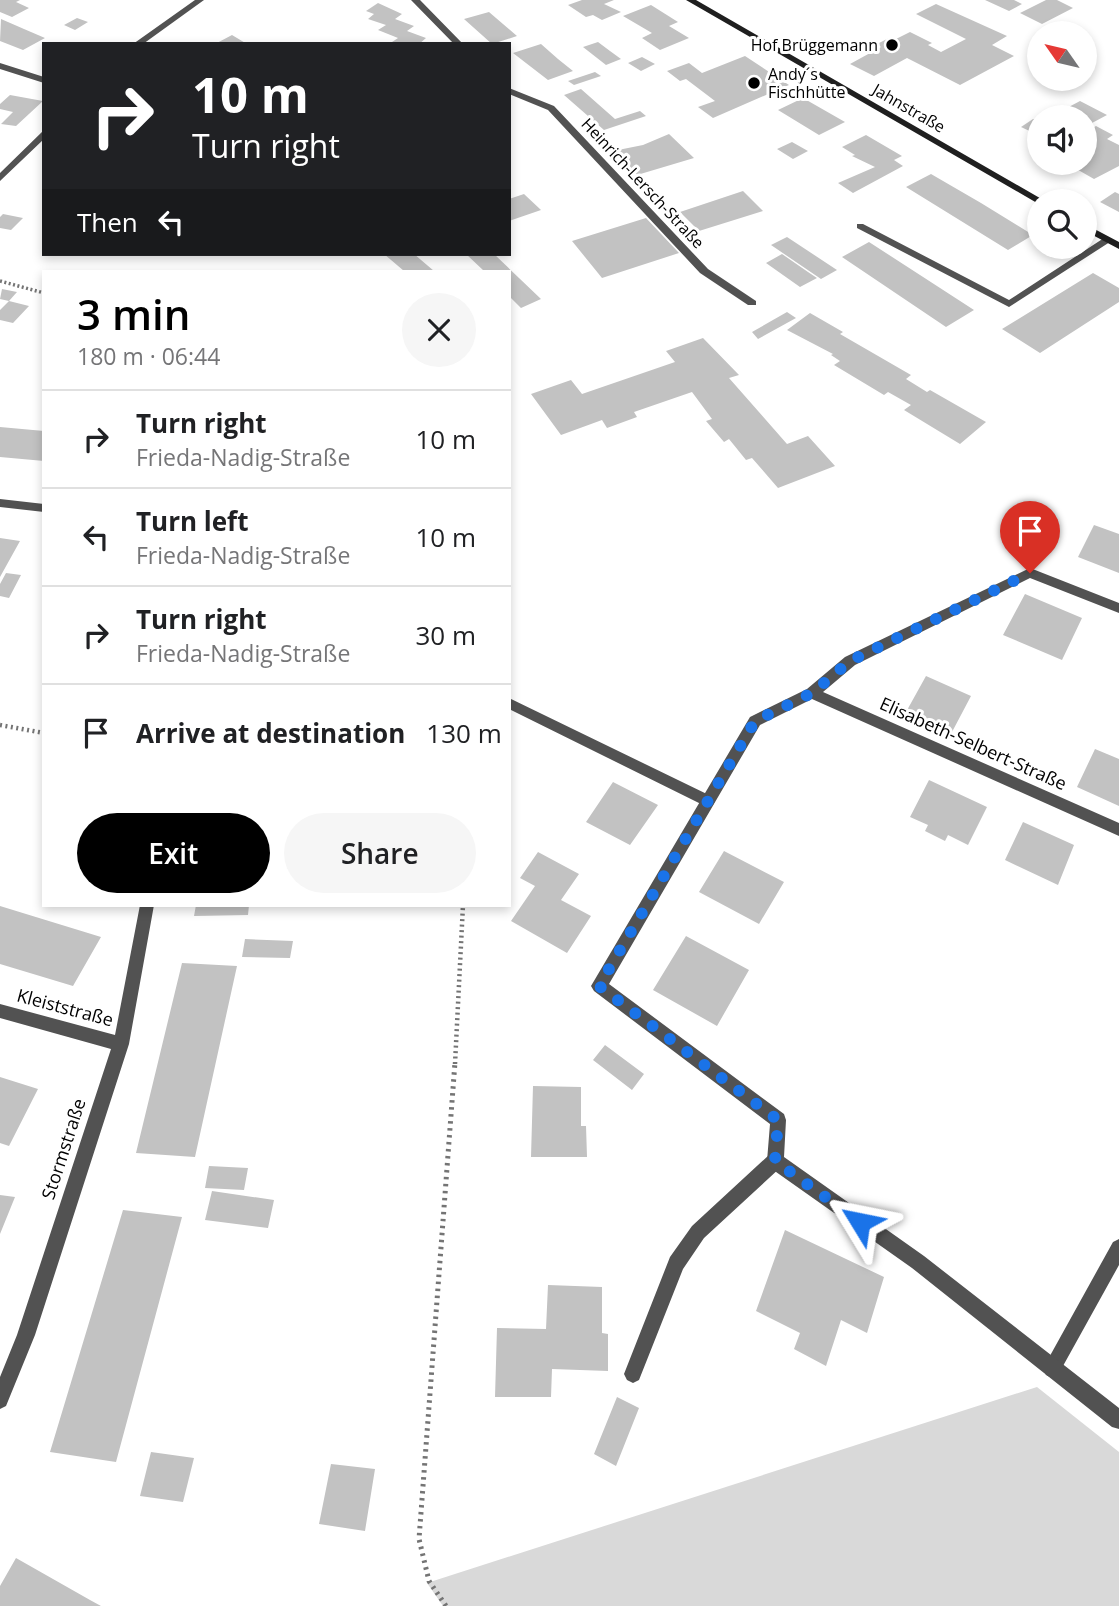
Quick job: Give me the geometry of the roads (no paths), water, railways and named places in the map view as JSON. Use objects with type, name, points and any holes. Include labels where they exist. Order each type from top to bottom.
[{"type":"main road","name":"Jahnstraße","points":[[690,0],[1027,194]]},
{"type":"main road","points":[[1097,234],[1119,246]]},
{"type":"street","points":[[140,42],[200,0]]},
{"type":"street","points":[[415,0],[457,42]]},
{"type":"street","points":[[0,66],[42,79]]},
{"type":"street","name":"Heinrich-Lersch-Straße","points":[[511,92],[551,108],[704,271],[752,303]]},
{"type":"street","points":[[0,178],[42,135]]},
{"type":"street","points":[[860,226],[1009,304],[1108,240]]},
{"type":"street","points":[[0,503],[42,508]]},
{"type":"street","points":[[633,1374],[676,1263],[698,1232],[775,1161],[778,1120],[599,986],[755,721],[812,693],[850,661],[1030,573],[1119,608]]},
{"type":"street","name":"Elisabeth-Selbert-Straße","points":[[812,693],[1119,830]]},
{"type":"street","points":[[511,704],[708,801]]},
{"type":"street","name":"Stormstraße","points":[[0,1400],[6,1367],[30,1322],[121,1044],[147,907]]},
{"type":"street","name":"Kleiststraße","points":[[0,1011],[121,1044]]},
{"type":"street","points":[[775,1161],[918,1262],[1119,1420]]},
{"type":"street","points":[[1052,1368],[1119,1248]]},
{"type":"place","name":"Hof Brüggemann","points":[[892,45]]},
{"type":"place","name":"Andy´s Fischhütte","points":[[754,83]]}]
